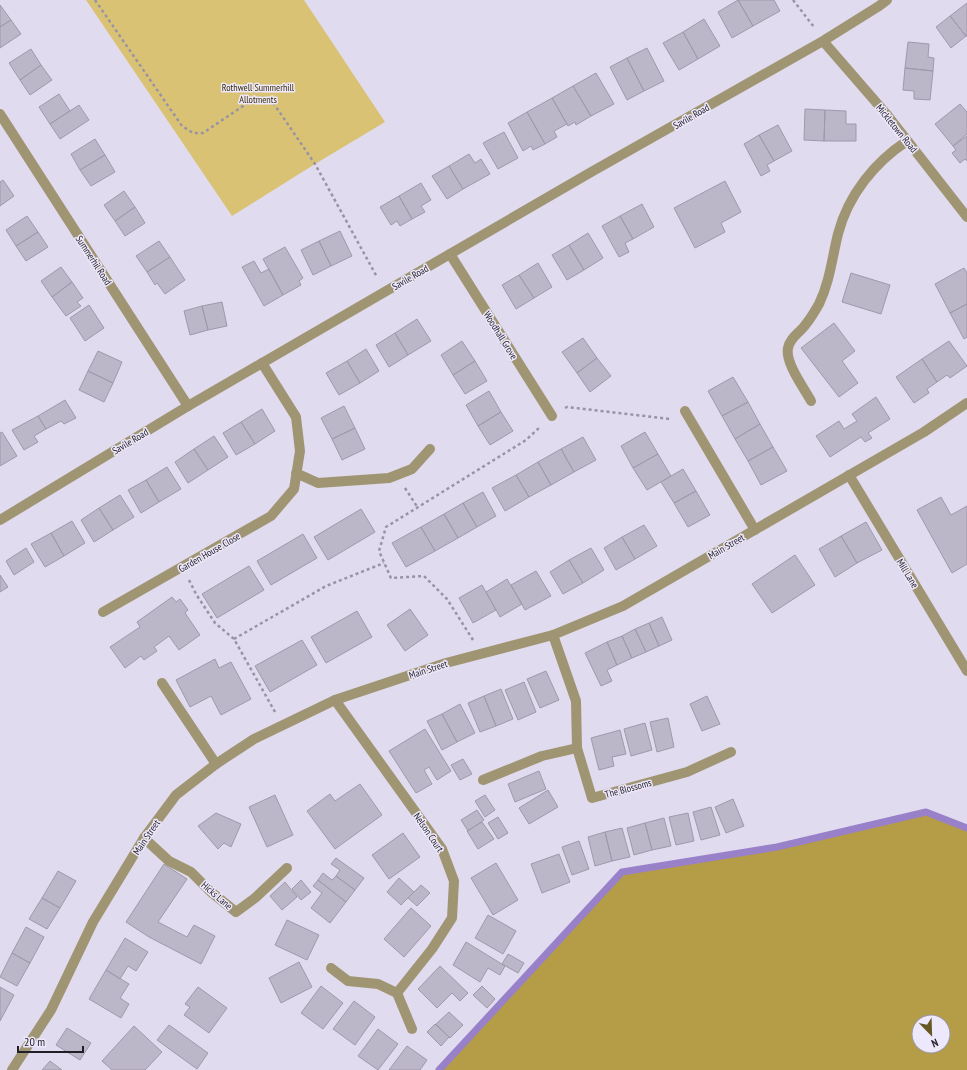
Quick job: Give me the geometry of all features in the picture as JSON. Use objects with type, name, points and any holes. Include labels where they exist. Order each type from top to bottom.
[{"type":"street","name":"Savile Road","points":[[0,520],[188,406],[593,171],[824,41],[886,0]]},
{"type":"street","name":"Mickletown Road","points":[[824,41],[907,141],[967,217]]},
{"type":"street","name":"Summerhil Road","points":[[0,114],[188,406]]},
{"type":"street","points":[[811,401],[790,363],[788,349],[793,337],[805,326],[818,305],[828,281],[838,233],[850,203],[867,177],[894,149],[907,141]]},
{"type":"street","name":"Woodhall Grove","points":[[450,254],[552,416]]},
{"type":"street","name":"Garden House Close","points":[[103,612],[271,516],[294,489],[300,451],[296,417],[262,363]]},
{"type":"street","name":"Main Street","points":[[12,1070],[51,1010],[94,922],[144,838],[176,795],[216,764],[254,739],[336,700],[446,663],[553,635],[623,606],[924,432],[967,403]]},
{"type":"street","points":[[685,411],[754,530]]},
{"type":"street","points":[[296,474],[318,483],[389,478],[412,469],[430,449]]},
{"type":"street","name":"Mill Lane","points":[[849,475],[967,671]]},
{"type":"street","name":"The Blossoms","points":[[553,635],[576,700],[577,748],[592,798],[687,772],[731,752]]},
{"type":"street","points":[[162,684],[216,764]]},
{"type":"street","name":"Nelson Court","points":[[336,700],[442,849],[454,881],[452,918],[432,949],[396,993]]},
{"type":"street","points":[[483,780],[542,756],[577,748]]},
{"type":"street","name":"Hicks Lane","points":[[144,838],[169,861],[191,872],[211,892],[236,912],[255,898],[287,868]]},
{"type":"street","points":[[331,968],[348,981],[378,984],[396,993],[412,1029]]},
{"type":"path","points":[[95,0],[182,126],[193,133],[203,133],[255,98],[264,98],[274,104],[315,164],[385,292]]},
{"type":"path","points":[[793,0],[824,41]]},
{"type":"path","points":[[482,654],[448,599],[424,576],[391,578],[379,551],[386,527],[526,440],[552,416],[567,407],[671,419],[685,411]]},
{"type":"path","points":[[397,475],[418,508]]},
{"type":"path","points":[[234,638],[326,586],[384,563]]},
{"type":"path","points":[[184,566],[196,594],[215,623],[234,638],[283,725]]},
{"type":"green space","name":"Rothwell Summerhill Allotments","points":[[86,0],[304,0],[385,122],[232,216]]},
{"type":"shaded area","points":[[926,812],[967,826],[967,1070],[439,1070],[622,872],[777,847]]},
{"type":"building","points":[[738,0],[774,0],[780,11],[753,26]]},
{"type":"building","points":[[738,0],[753,26],[732,38],[718,12]]},
{"type":"building","points":[[967,3],[967,36],[966,36],[950,16]]},
{"type":"building","points":[[0,5],[11,20],[0,27]]},
{"type":"building","points":[[950,16],[966,36],[951,48],[936,27]]},
{"type":"building","points":[[704,19],[720,46],[698,59],[683,32]]},
{"type":"building","points":[[11,20],[21,34],[0,48],[0,27]]},
{"type":"building","points":[[683,32],[698,59],[679,70],[663,43]]},
{"type":"building","points":[[908,42],[929,44],[928,57],[934,58],[933,71],[905,68]]},
{"type":"building","points":[[647,48],[664,81],[644,91],[627,58]]},
{"type":"building","points":[[31,49],[41,65],[20,80],[9,63]]},
{"type":"building","points":[[627,58],[644,91],[627,100],[610,67]]},
{"type":"building","points":[[41,65],[52,80],[30,95],[20,80]]},
{"type":"building","points":[[905,68],[933,71],[930,100],[914,99],[914,91],[903,90]]},
{"type":"building","points":[[596,73],[614,104],[591,116],[573,86]]},
{"type":"building","points":[[573,86],[591,116],[576,125],[575,122],[568,126],[552,98]]},
{"type":"building","points":[[59,94],[70,111],[50,124],[39,107]]},
{"type":"building","points":[[552,98],[567,124],[554,131],[557,137],[545,144],[527,112]]},
{"type":"building","points":[[960,104],[967,112],[967,134],[953,146],[935,124]]},
{"type":"building","points":[[79,105],[89,120],[60,139],[50,124]]},
{"type":"building","points":[[805,109],[825,110],[824,141],[804,140]]},
{"type":"building","points":[[825,110],[846,111],[846,124],[856,124],[856,141],[824,141]]},
{"type":"building","points":[[527,112],[545,144],[533,150],[531,146],[523,151],[508,123]]},
{"type":"building","points":[[778,125],[792,151],[774,161],[759,135]]},
{"type":"building","points":[[504,132],[518,158],[498,169],[483,143]]},
{"type":"building","points":[[759,135],[774,161],[767,165],[770,171],[761,176],[744,144]]},
{"type":"building","points":[[967,136],[967,161],[965,159],[960,163],[952,153],[956,150],[953,146]]},
{"type":"building","points":[[95,139],[105,155],[80,170],[71,154]]},
{"type":"building","points":[[469,154],[475,163],[481,159],[490,174],[463,189],[449,166]]},
{"type":"building","points":[[105,155],[115,172],[91,186],[80,170]]},
{"type":"building","points":[[449,166],[463,189],[447,199],[432,176]]},
{"type":"building","points":[[3,180],[14,196],[0,206],[0,182]]},
{"type":"building","points":[[725,181],[741,212],[721,223],[725,232],[695,248],[674,208]]},
{"type":"building","points":[[421,183],[431,200],[421,206],[425,212],[412,219],[399,196]]},
{"type":"building","points":[[124,191],[135,207],[115,221],[104,205]]},
{"type":"building","points":[[399,196],[412,219],[400,226],[397,221],[391,225],[380,207]]},
{"type":"building","points":[[642,204],[654,227],[633,239],[620,216]]},
{"type":"building","points":[[135,207],[145,223],[125,236],[115,221]]},
{"type":"building","points":[[27,216],[38,232],[16,246],[6,230]]},
{"type":"building","points":[[620,216],[633,239],[625,243],[629,252],[619,257],[602,226]]},
{"type":"building","points":[[340,231],[352,256],[331,266],[319,241]]},
{"type":"building","points":[[38,232],[48,247],[26,261],[16,246]]},
{"type":"building","points":[[588,233],[603,258],[584,270],[569,245]]},
{"type":"building","points":[[159,241],[170,257],[147,272],[136,256]]},
{"type":"building","points":[[319,241],[331,266],[313,275],[301,250]]},
{"type":"building","points":[[569,245],[584,270],[567,280],[552,255]]},
{"type":"building","points":[[285,247],[303,278],[299,281],[301,285],[283,295],[263,259]]},
{"type":"building","points":[[170,257],[185,280],[165,294],[157,283],[155,285],[147,272]]},
{"type":"building","points":[[254,261],[261,273],[269,269],[283,295],[264,306],[242,267]]},
{"type":"building","points":[[538,263],[552,287],[534,298],[519,275]]},
{"type":"building","points":[[61,267],[72,282],[52,297],[41,281]]},
{"type":"building","points":[[964,268],[967,273],[967,304],[950,313],[935,284]]},
{"type":"building","points":[[851,273],[890,285],[881,314],[842,302]]},
{"type":"building","points":[[519,275],[534,298],[516,309],[502,285]]},
{"type":"building","points":[[72,282],[83,298],[77,302],[81,306],[66,316],[52,297]]},
{"type":"building","points":[[222,302],[227,326],[208,330],[202,306]]},
{"type":"building","points":[[967,304],[967,337],[964,339],[950,313]]},
{"type":"building","points":[[89,305],[104,328],[85,341],[70,318]]},
{"type":"building","points":[[202,306],[208,330],[190,335],[184,311]]},
{"type":"building","points":[[417,319],[431,341],[408,355],[395,333]]},
{"type":"building","points":[[834,323],[855,351],[842,361],[858,383],[839,397],[801,348]]},
{"type":"building","points":[[395,333],[408,355],[389,367],[376,345]]},
{"type":"building","points":[[583,338],[597,358],[577,373],[562,352]]},
{"type":"building","points":[[462,341],[475,361],[453,375],[441,355]]},
{"type":"building","points":[[949,341],[967,366],[950,378],[947,375],[937,382],[922,359]]},
{"type":"building","points":[[366,349],[379,371],[360,383],[347,361]]},
{"type":"building","points":[[98,351],[122,362],[113,383],[88,371]]},
{"type":"building","points":[[597,358],[611,376],[590,392],[577,373]]},
{"type":"building","points":[[922,359],[937,382],[927,389],[929,393],[914,403],[896,377]]},
{"type":"building","points":[[347,361],[360,383],[339,395],[326,373]]},
{"type":"building","points":[[475,361],[487,381],[465,394],[453,375]]},
{"type":"building","points":[[88,371],[113,383],[104,402],[79,390]]},
{"type":"building","points":[[733,377],[748,402],[722,416],[708,391]]},
{"type":"building","points":[[489,391],[501,412],[478,426],[466,405]]},
{"type":"building","points":[[876,397],[890,419],[868,433],[872,438],[865,442],[861,437],[830,457],[816,436],[839,421],[844,429],[857,421],[852,414]]},
{"type":"building","points":[[65,400],[76,418],[64,424],[61,421],[46,429],[38,416]]},
{"type":"building","points":[[748,402],[760,424],[735,439],[722,416]]},
{"type":"building","points":[[344,406],[355,428],[332,439],[321,418]]},
{"type":"building","points":[[262,409],[275,431],[255,444],[241,422]]},
{"type":"building","points":[[501,412],[513,431],[490,445],[478,426]]},
{"type":"building","points":[[38,416],[46,429],[34,436],[38,442],[24,450],[12,430]]},
{"type":"building","points":[[241,422],[255,444],[236,455],[223,433]]},
{"type":"building","points":[[760,424],[773,447],[748,461],[735,439]]},
{"type":"building","points":[[355,428],[365,449],[342,460],[332,439]]},
{"type":"building","points":[[2,432],[17,456],[0,466],[0,433]]},
{"type":"building","points":[[645,432],[658,454],[633,468],[621,446]]},
{"type":"building","points":[[214,436],[228,457],[208,470],[194,449]]},
{"type":"building","points":[[583,437],[596,460],[574,472],[561,449]]},
{"type":"building","points":[[773,447],[787,471],[761,485],[748,461]]},
{"type":"building","points":[[194,449],[208,470],[188,483],[175,462]]},
{"type":"building","points":[[561,449],[574,472],[551,485],[538,462]]},
{"type":"building","points":[[658,454],[671,476],[647,490],[633,468]]},
{"type":"building","points":[[538,462],[551,485],[529,497],[516,475]]},
{"type":"building","points":[[167,467],[181,489],[159,502],[146,480]]},
{"type":"building","points":[[683,469],[696,491],[674,503],[661,482]]},
{"type":"building","points":[[516,475],[529,497],[505,511],[492,488]]},
{"type":"building","points":[[146,480],[159,502],[141,513],[128,490]]},
{"type":"building","points":[[696,491],[710,515],[688,527],[674,503]]},
{"type":"building","points":[[483,492],[496,516],[477,527],[463,503]]},
{"type":"building","points":[[120,495],[134,517],[113,530],[99,508]]},
{"type":"building","points":[[941,497],[951,515],[967,506],[967,564],[952,573],[917,510]]},
{"type":"building","points":[[463,503],[477,527],[458,538],[444,514]]},
{"type":"building","points":[[99,508],[113,530],[94,542],[81,520]]},
{"type":"building","points":[[361,509],[375,532],[328,560],[314,537]]},
{"type":"building","points":[[444,514],[458,538],[435,551],[421,527]]},
{"type":"building","points":[[72,521],[85,543],[64,556],[51,533]]},
{"type":"building","points":[[866,522],[882,550],[857,563],[841,536]]},
{"type":"building","points":[[644,525],[657,546],[635,559],[622,537]]},
{"type":"building","points":[[421,527],[435,551],[406,567],[392,543]]},
{"type":"building","points":[[51,533],[64,556],[45,567],[31,544]]},
{"type":"building","points":[[303,534],[317,558],[271,585],[257,561]]},
{"type":"building","points":[[841,536],[857,563],[835,577],[819,549]]},
{"type":"building","points":[[622,537],[635,559],[616,570],[604,548]]},
{"type":"building","points":[[26,548],[34,562],[14,575],[6,561]]},
{"type":"building","points":[[591,548],[604,570],[583,583],[569,560]]},
{"type":"building","points":[[795,555],[815,585],[772,613],[752,584]]},
{"type":"building","points":[[569,560],[583,583],[563,594],[550,572]]},
{"type":"building","points":[[249,566],[264,590],[217,618],[202,594]]},
{"type":"building","points":[[536,571],[551,596],[525,610],[511,585]]},
{"type":"building","points":[[0,575],[8,587],[0,592]]},
{"type":"building","points":[[507,579],[522,604],[500,617],[486,592]]},
{"type":"building","points":[[482,585],[496,610],[473,623],[459,598]]},
{"type":"building","points":[[172,597],[176,602],[180,599],[188,610],[185,613],[200,635],[179,650],[169,636],[154,647],[157,651],[144,660],[141,656],[125,668],[110,647],[140,627],[137,622]]},
{"type":"building","points":[[410,609],[428,635],[405,651],[387,625]]},
{"type":"building","points":[[357,611],[372,637],[326,663],[311,637]]},
{"type":"building","points":[[662,617],[672,640],[659,646],[649,623]]},
{"type":"building","points":[[649,623],[659,646],[646,652],[635,629]]},
{"type":"building","points":[[635,629],[646,652],[632,658],[622,636]]},
{"type":"building","points":[[622,636],[632,658],[617,665],[607,642]]},
{"type":"building","points":[[302,640],[317,665],[270,692],[255,666]]},
{"type":"building","points":[[607,642],[617,665],[607,670],[612,681],[601,686],[585,653]]},
{"type":"building","points":[[215,659],[219,668],[231,662],[251,699],[221,715],[211,696],[190,707],[176,680]]},
{"type":"building","points":[[546,671],[559,700],[540,708],[527,679]]},
{"type":"building","points":[[524,682],[536,712],[518,720],[505,690]]},
{"type":"building","points":[[501,689],[513,719],[496,726],[484,696]]},
{"type":"building","points":[[484,696],[496,726],[480,732],[468,703]]},
{"type":"building","points":[[707,696],[720,724],[702,731],[690,704]]},
{"type":"building","points":[[460,704],[475,733],[457,742],[442,714]]},
{"type":"building","points":[[442,714],[457,742],[442,750],[427,721]]},
{"type":"building","points":[[668,718],[674,747],[657,752],[650,722]]},
{"type":"building","points":[[645,723],[652,750],[631,756],[624,729]]},
{"type":"building","points":[[425,729],[451,771],[437,780],[429,767],[424,770],[432,784],[416,793],[389,751]]},
{"type":"building","points":[[620,730],[626,754],[612,757],[614,766],[599,770],[591,738]]},
{"type":"building","points":[[463,759],[472,774],[460,780],[451,765]]},
{"type":"building","points":[[539,771],[546,789],[515,802],[508,784]]},
{"type":"building","points":[[360,784],[382,815],[335,849],[307,811],[330,794],[335,801]]},
{"type":"building","points":[[548,790],[558,807],[529,824],[519,808]]},
{"type":"building","points":[[275,795],[293,835],[267,847],[249,807]]},
{"type":"building","points":[[485,795],[495,810],[485,817],[475,801]]},
{"type":"building","points":[[733,799],[744,826],[726,833],[715,807]]},
{"type":"building","points":[[711,807],[720,835],[701,840],[693,812]]},
{"type":"building","points":[[477,810],[484,820],[468,831],[461,820]]},
{"type":"building","points":[[216,813],[241,824],[231,847],[224,843],[218,849],[198,826]]},
{"type":"building","points":[[688,813],[694,841],[676,845],[669,817]]},
{"type":"building","points":[[498,817],[508,833],[498,839],[488,823]]},
{"type":"building","points":[[664,818],[671,846],[652,850],[645,823]]},
{"type":"building","points":[[482,822],[494,839],[478,849],[467,831]]},
{"type":"building","points":[[645,823],[652,850],[634,855],[627,828]]},
{"type":"building","points":[[622,828],[630,857],[612,861],[605,832]]},
{"type":"building","points":[[605,832],[612,861],[595,866],[588,837]]},
{"type":"building","points":[[403,833],[420,857],[389,879],[372,855]]},
{"type":"building","points":[[579,841],[589,869],[572,875],[562,847]]},
{"type":"building","points":[[559,854],[570,882],[542,893],[531,864]]},
{"type":"building","points":[[336,858],[364,878],[355,890],[336,876],[340,870],[331,864]]},
{"type":"building","points":[[496,863],[518,900],[493,915],[471,878]]},
{"type":"building","points":[[164,864],[187,879],[158,922],[187,937],[194,925],[215,936],[201,964],[149,937],[126,922]]},
{"type":"building","points":[[58,871],[76,881],[60,908],[42,898]]},
{"type":"building","points":[[323,873],[332,880],[336,876],[355,890],[346,902],[318,880]]},
{"type":"building","points":[[399,878],[414,892],[401,905],[387,892]]},
{"type":"building","points":[[301,880],[311,892],[301,900],[292,889]]},
{"type":"building","points":[[318,880],[346,902],[330,923],[311,908],[322,893],[313,886]]},
{"type":"building","points":[[285,882],[297,897],[282,910],[270,896]]},
{"type":"building","points":[[421,885],[430,893],[417,906],[408,898]]},
{"type":"building","points":[[42,898],[60,908],[47,929],[29,919]]},
{"type":"building","points":[[411,908],[431,926],[404,957],[384,939]]},
{"type":"building","points":[[488,915],[516,931],[503,954],[475,938]]},
{"type":"building","points":[[287,920],[319,935],[307,960],[275,945]]},
{"type":"building","points":[[26,927],[44,937],[30,963],[12,953]]},
{"type":"building","points":[[125,938],[148,952],[136,971],[128,966],[120,979],[106,970]]},
{"type":"building","points":[[466,942],[505,966],[500,975],[488,968],[480,982],[453,965]]},
{"type":"building","points":[[12,953],[30,963],[17,986],[0,977]]},
{"type":"building","points":[[508,954],[524,963],[518,973],[502,964]]},
{"type":"building","points":[[299,962],[312,987],[281,1003],[269,978]]},
{"type":"building","points":[[440,966],[468,993],[460,1001],[452,993],[437,1008],[418,989]]},
{"type":"building","points":[[106,970],[129,984],[120,998],[129,1004],[121,1018],[89,999]]},
{"type":"building","points":[[321,986],[343,1003],[323,1029],[301,1013]]},
{"type":"building","points":[[482,986],[495,999],[487,1008],[473,995]]},
{"type":"building","points":[[0,987],[14,995],[0,1021]]},
{"type":"building","points":[[198,987],[227,1008],[209,1033],[184,1015],[190,1007],[185,1004]]},
{"type":"building","points":[[354,1001],[375,1017],[355,1045],[333,1029]]},
{"type":"building","points":[[449,1012],[463,1025],[450,1038],[436,1024]]},
{"type":"building","points":[[435,1024],[449,1037],[441,1046],[427,1032]]},
{"type":"building","points":[[169,1025],[208,1053],[197,1069],[157,1040]]},
{"type":"building","points":[[134,1026],[162,1052],[145,1070],[112,1070],[102,1061]]},
{"type":"building","points":[[67,1028],[91,1043],[80,1060],[56,1045]]},
{"type":"building","points":[[378,1029],[398,1044],[378,1070],[358,1056]]},
{"type":"building","points":[[407,1046],[427,1060],[420,1070],[389,1070]]},
{"type":"building","points":[[50,1061],[62,1070],[42,1070]]},
{"type":"waterway","points":[[439,1070],[622,872],[777,847],[926,812],[967,828]]}]
